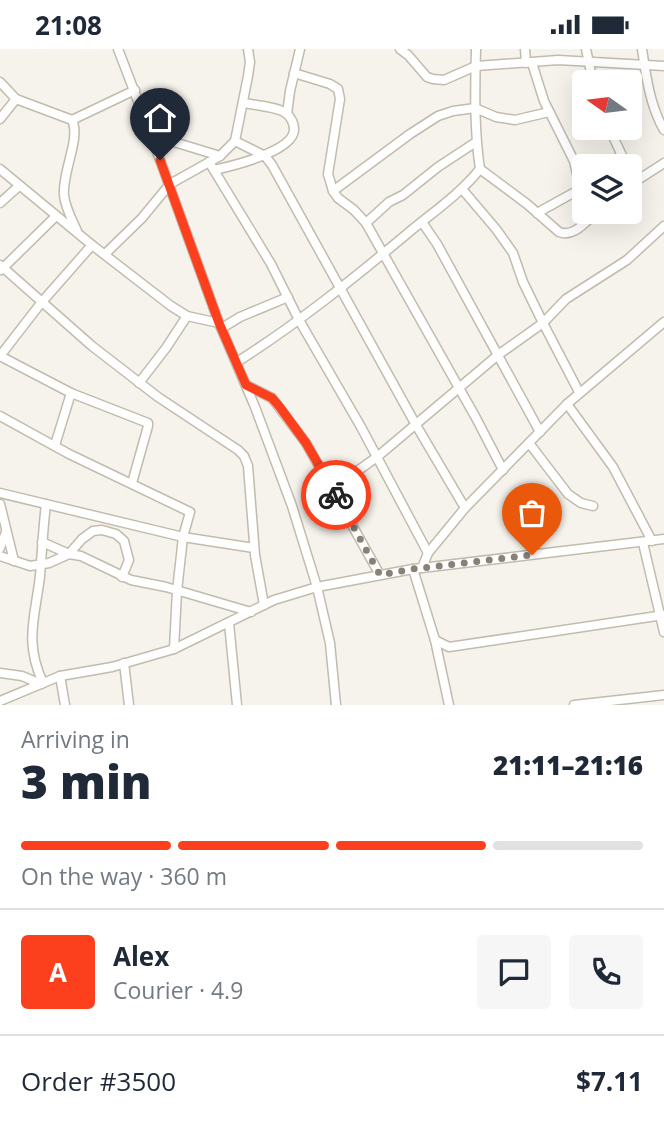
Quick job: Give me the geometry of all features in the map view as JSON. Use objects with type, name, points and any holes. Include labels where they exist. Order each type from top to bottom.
[{"type":"street","points":[[118,49],[152,135],[220,326],[237,362],[292,506],[317,587],[330,643],[336,705]]},
{"type":"street","points":[[248,49],[250,62]]},
{"type":"street","points":[[211,166],[235,141],[254,49]]},
{"type":"street","points":[[287,114],[300,49]]},
{"type":"street","points":[[400,49],[428,77],[444,80],[476,66],[558,60],[664,65]]},
{"type":"street","points":[[476,49],[476,142],[480,169],[559,232],[571,234],[583,224]]},
{"type":"street","points":[[525,49],[549,112],[572,157]]},
{"type":"street","points":[[586,49],[590,70]]},
{"type":"street","points":[[642,49],[650,92],[664,130]]},
{"type":"street","points":[[294,73],[338,89],[340,99],[328,174],[333,191],[366,223],[503,470]]},
{"type":"street","points":[[0,82],[16,99],[72,120],[75,137],[65,172],[63,192],[78,233]]},
{"type":"street","points":[[72,120],[135,90]]},
{"type":"street","points":[[0,119],[16,99]]},
{"type":"street","points":[[104,254],[142,218],[170,184],[211,166],[265,156],[292,137],[293,123],[287,114],[280,110],[244,103]]},
{"type":"street","points":[[333,191],[438,116],[453,111],[475,109],[506,120],[549,112]]},
{"type":"street","points":[[152,135],[220,156]]},
{"type":"street","points":[[235,141],[265,156],[272,165],[416,425],[466,508]]},
{"type":"street","points":[[366,223],[389,202],[476,142]]},
{"type":"street","points":[[642,174],[664,163]]},
{"type":"street","points":[[211,166],[271,264],[299,320],[428,553]]},
{"type":"street","points":[[0,169],[92,245],[187,316],[220,326],[288,296]]},
{"type":"street","points":[[237,362],[280,335],[383,254],[462,189],[480,169]]},
{"type":"street","points":[[0,203],[19,185]]},
{"type":"street","points":[[462,189],[513,253],[523,282],[579,392]]},
{"type":"street","points":[[537,213],[572,193]]},
{"type":"street","points":[[57,216],[1,268],[92,347],[139,383],[238,450],[248,466],[254,548],[264,605]]},
{"type":"street","points":[[422,222],[437,244],[540,432]]},
{"type":"street","points":[[332,489],[377,457],[498,355],[543,323],[566,299],[627,260],[663,231]]},
{"type":"street","points":[[92,245],[41,303],[0,356],[71,393],[148,423],[132,483]]},
{"type":"street","points":[[139,383],[187,316]]},
{"type":"street","points":[[417,568],[466,508],[579,392],[664,322]]},
{"type":"street","points":[[246,385],[272,398],[306,443],[380,575]]},
{"type":"street","points":[[55,445],[71,393]]},
{"type":"street","points":[[567,404],[613,467],[647,542],[664,632]]},
{"type":"street","points":[[0,416],[69,454],[188,510],[191,514],[183,537],[174,649]]},
{"type":"street","points":[[529,443],[568,494],[593,506]]},
{"type":"street","points":[[0,493],[183,537],[254,548]]},
{"type":"street","points":[[0,504],[14,561]]},
{"type":"street","points":[[42,683],[32,649],[32,628],[46,505]]},
{"type":"street","points":[[0,556],[30,566],[41,565],[69,554],[82,539],[93,531],[102,530],[116,534],[124,541],[129,560],[122,577]]},
{"type":"street","points":[[0,548],[6,532]]},
{"type":"street","points":[[0,701],[60,676],[112,667],[174,649],[274,600],[317,587],[417,568],[664,539]]},
{"type":"street","points":[[42,542],[94,561],[122,577],[251,612]]},
{"type":"street","points":[[417,568],[449,705]]},
{"type":"street","points":[[435,640],[449,647],[662,616]]},
{"type":"street","points":[[229,623],[237,705]]},
{"type":"street","points":[[439,658],[449,647]]},
{"type":"street","points":[[124,663],[129,705]]},
{"type":"street","points":[[22,676],[35,664]]},
{"type":"street","points":[[0,673],[22,676],[42,683]]},
{"type":"street","points":[[60,676],[65,705]]},
{"type":"street","points":[[574,705],[664,695]]},
{"type":"way so far","points":[[336,495],[380,575],[532,555]]},
{"type":"route","points":[[160,160],[219,323],[246,385],[272,398],[279,406],[306,443],[336,495]]}]
